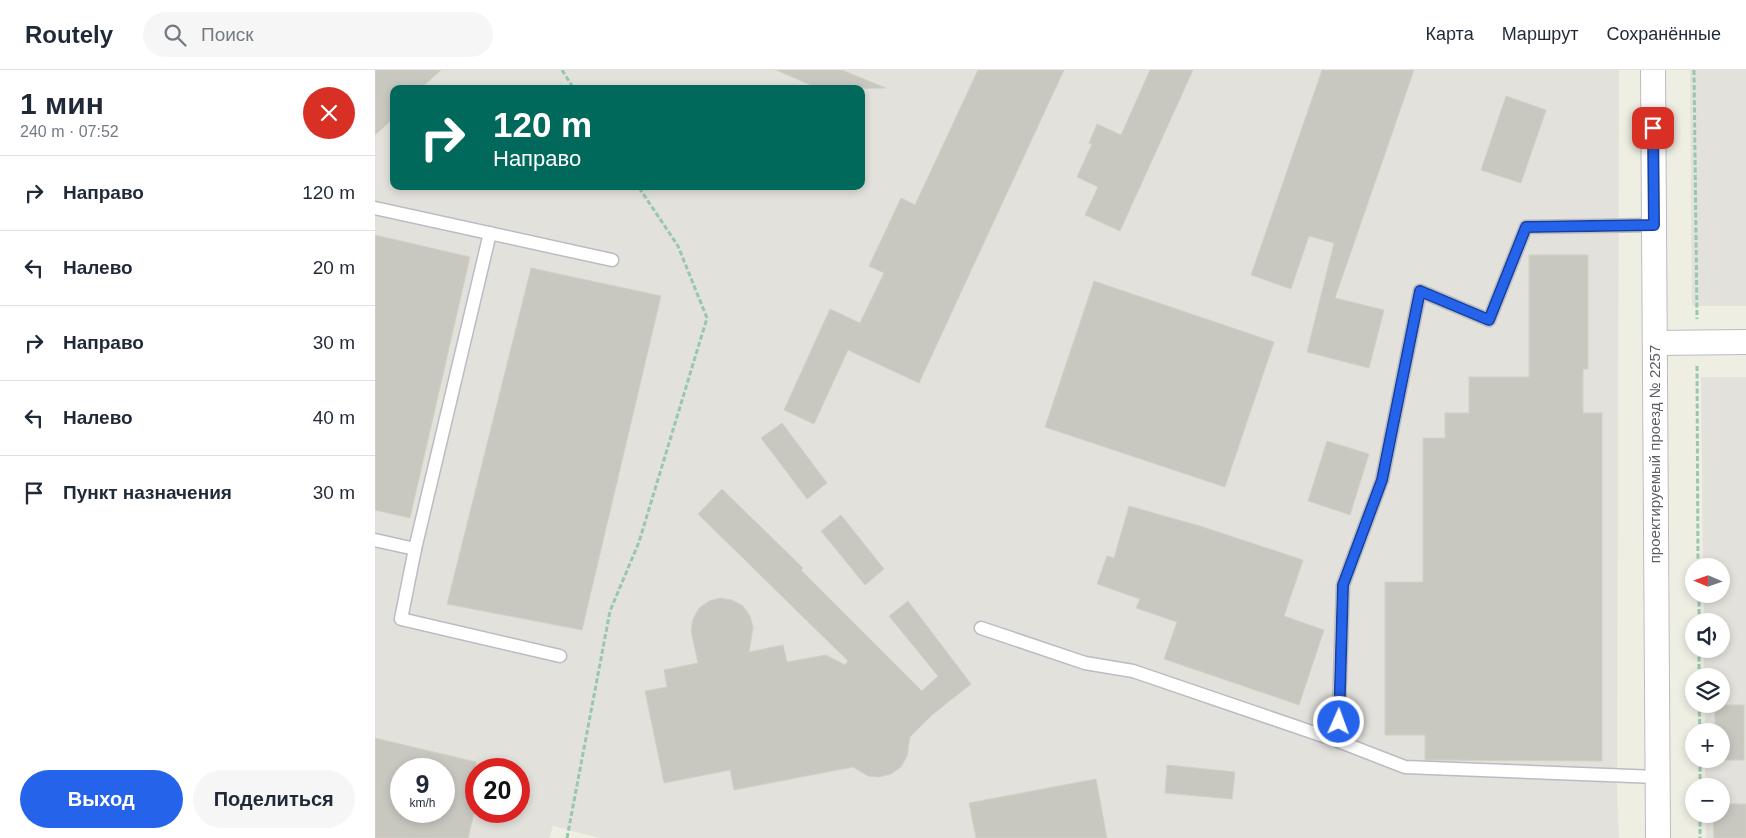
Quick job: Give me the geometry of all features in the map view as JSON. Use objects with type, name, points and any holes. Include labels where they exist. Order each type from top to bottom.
[{"type":"street","name":"проектируемый проезд № 2257","points":[[1653,70],[1658,838]]},
{"type":"street","points":[[1655,343],[1746,342]]},
{"type":"lane","points":[[375,208],[612,260]]},
{"type":"lane","points":[[1338,741],[1343,585],[1382,480],[1420,291],[1489,320],[1526,227],[1654,225]]},
{"type":"lane","points":[[490,233],[415,549],[401,619],[560,656]]},
{"type":"lane","points":[[375,540],[415,549]]},
{"type":"lane","points":[[981,628],[1085,663],[1133,671],[1338,741],[1405,767],[1657,778]]},
{"type":"path","points":[[562,70],[571,85]]},
{"type":"path","points":[[567,838],[611,611],[639,542],[707,318],[678,246],[641,190]]},
{"type":"path","points":[[1700,823],[1700,838]]},
{"type":"shaded area","points":[[375,70],[1619,70],[1617,795],[1619,838],[600,838],[553,826],[549,838],[375,838]]},
{"type":"shaded area","points":[[1690,70],[1746,70],[1746,306],[1692,306]]},
{"type":"shaded area","points":[[1701,377],[1746,377],[1746,838],[1706,838],[1706,823],[1730,823],[1730,778],[1706,778],[1705,768],[1730,768],[1730,723],[1705,723],[1705,713],[1730,713],[1730,668],[1704,668],[1704,658],[1730,658],[1730,613],[1704,613],[1704,603],[1730,603],[1730,558],[1703,558]]},
{"type":"building","points":[[375,70],[441,70],[424,85],[390,85],[390,122],[375,135]]},
{"type":"building","points":[[776,70],[842,70],[886,88],[865,88],[865,85],[811,85]]},
{"type":"building","points":[[978,70],[1064,70],[919,383],[848,350],[814,424],[784,410],[830,309],[860,323],[884,273],[869,266],[901,198],[915,205]]},
{"type":"building","points":[[1150,70],[1193,70],[1120,231],[1085,215],[1098,187],[1077,177],[1092,144],[1089,143],[1097,124],[1121,135]]},
{"type":"building","points":[[1322,70],[1414,70],[1335,298],[1384,310],[1369,368],[1307,352],[1334,243],[1309,236],[1291,289],[1251,275]]},
{"type":"building","points":[[1506,96],[1546,110],[1521,183],[1481,170]]},
{"type":"building","points":[[375,235],[470,257],[410,518],[375,510]]},
{"type":"building","points":[[1529,255],[1588,255],[1588,369],[1583,369],[1583,413],[1602,413],[1602,761],[1425,760],[1425,735],[1385,735],[1385,582],[1423,582],[1423,438],[1445,438],[1445,413],[1469,413],[1469,377],[1529,377]]},
{"type":"building","points":[[531,268],[661,296],[582,630],[447,604]]},
{"type":"building","points":[[1094,281],[1274,342],[1225,487],[1045,427]]},
{"type":"building","points":[[782,423],[827,483],[807,499],[761,438]]},
{"type":"building","points":[[1327,441],[1369,454],[1350,515],[1308,501]]},
{"type":"building","points":[[722,489],[803,568],[801,570],[922,691],[938,676],[889,616],[908,601],[971,684],[932,715],[910,737],[907,756],[901,767],[891,774],[879,777],[868,776],[853,767],[734,790],[730,770],[664,783],[645,691],[667,687],[664,670],[698,663],[691,631],[693,619],[699,608],[709,601],[720,598],[732,600],[743,606],[750,616],[753,627],[749,652],[783,645],[787,662],[826,655],[845,665],[848,661],[698,514]]},
{"type":"building","points":[[1129,506],[1200,526],[1303,560],[1284,616],[1324,630],[1299,705],[1164,659],[1177,622],[1136,608],[1140,599],[1097,584],[1107,556],[1114,558]]},
{"type":"building","points":[[841,515],[884,569],[865,585],[821,531]]},
{"type":"building","points":[[1730,705],[1744,705],[1744,760],[1730,760],[1730,723],[1715,723],[1715,713],[1730,713]]},
{"type":"building","points":[[375,738],[465,759],[465,823],[472,823],[468,838],[375,838]]},
{"type":"building","points":[[1167,765],[1235,772],[1232,799],[1165,793]]},
{"type":"building","points":[[1096,779],[1107,838],[976,838],[969,803]]},
{"type":"building","points":[[1730,804],[1746,804],[1746,838],[1714,838],[1713,823],[1730,823]]},
{"type":"route","points":[[1339,722],[1343,585],[1382,480],[1420,291],[1489,320],[1526,227],[1654,225],[1653,128]]}]
